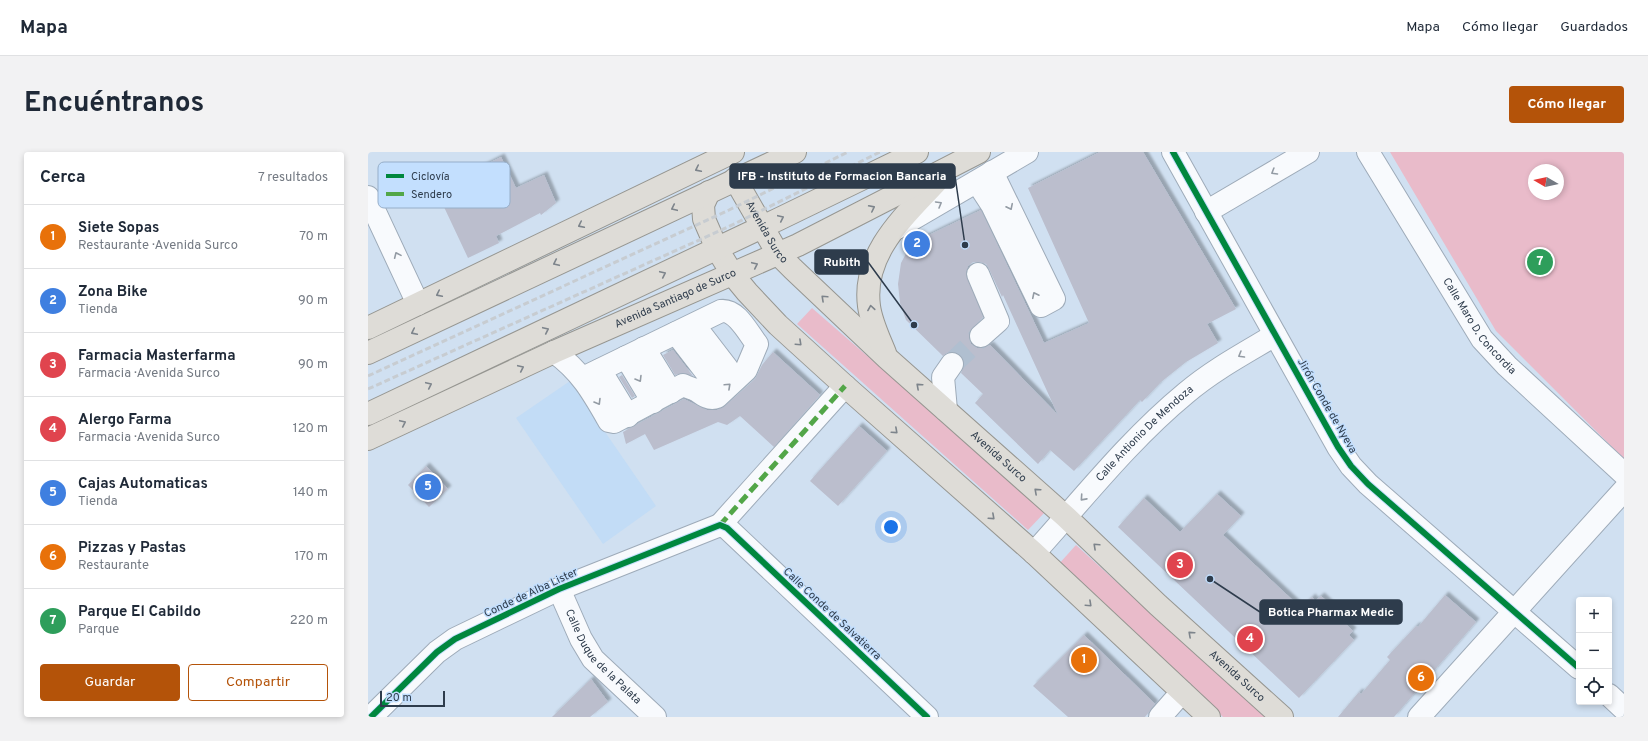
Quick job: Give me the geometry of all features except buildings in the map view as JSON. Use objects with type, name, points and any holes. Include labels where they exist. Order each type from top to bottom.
[{"type":"main road","points":[[368,328],[733,152]]},
{"type":"main road","points":[[368,353],[795,152]]},
{"type":"main road","points":[[368,414],[717,249],[917,152]]},
{"type":"main road","name":"Avenida Santiago de Surco","points":[[368,439],[554,352],[733,275],[778,254],[946,171],[979,152]]},
{"type":"main road","points":[[887,358],[876,331],[869,306],[871,274],[880,249],[893,230],[946,171]]},
{"type":"main road","name":"Avenida Surco","points":[[735,179],[761,227],[778,254],[887,358],[1066,517],[1158,604],[1282,717]]},
{"type":"main road","points":[[709,192],[703,205],[704,219],[717,249],[733,275],[778,325],[1034,553],[1209,717]]},
{"type":"main road","points":[[460,284],[536,273]]},
{"type":"street","points":[[893,230],[1027,152]]},
{"type":"street","name":"Jirón Conde de Nyeva","points":[[1173,152],[1338,447],[1351,466],[1368,484],[1515,610],[1576,665]]},
{"type":"street","points":[[1206,212],[1308,152]]},
{"type":"street","name":"Calle Maro D. Concordia","points":[[1368,152],[1482,339],[1507,366],[1624,474]]},
{"type":"street","points":[[985,177],[1054,299],[1041,306],[992,205],[985,177]]},
{"type":"street","points":[[368,197],[418,304]]},
{"type":"street","points":[[978,274],[998,321],[981,336]]},
{"type":"street","points":[[705,287],[724,314],[757,344]]},
{"type":"street","points":[[591,374],[685,329],[724,314],[747,292]]},
{"type":"street","points":[[554,352],[566,361],[591,374],[609,421],[614,422],[628,416],[683,385],[712,380],[778,325]]},
{"type":"street","points":[[685,329],[712,380],[707,397],[712,399],[717,397],[746,370],[757,344]]},
{"type":"street","name":"Calle Antionio De Mendoza","points":[[1034,553],[1131,444],[1187,392],[1227,363],[1275,335]]},
{"type":"street","points":[[635,353],[662,397]]},
{"type":"street","points":[[946,410],[942,377],[952,364]]},
{"type":"street","points":[[721,525],[845,386]]},
{"type":"street","points":[[1419,717],[1624,490]]},
{"type":"street","name":"Conde de Alba Lister","points":[[371,717],[437,652],[455,639],[559,589],[721,525]]},
{"type":"street","name":"Calle Conde de Salvatierra","points":[[721,525],[927,717]]},
{"type":"street","name":"Calle Duque de la Palata","points":[[559,589],[581,639],[593,659],[655,717]]},
{"type":"street","points":[[1160,717],[1182,692]]},
{"type":"street","points":[[1612,698],[1624,709]]},
{"type":"street","points":[[368,714],[371,717]]},
{"type":"path","points":[[820,256],[848,270]]},
{"type":"shaded area","points":[[1390,152],[1624,152],[1624,459],[1496,331]]},
{"type":"shaded area","points":[[812,308],[1046,511],[1028,530],[797,324]]},
{"type":"shaded area","points":[[570,381],[656,506],[603,544],[516,418]]},
{"type":"shaded area","points":[[1076,545],[1265,717],[1223,717],[1058,565]]},
{"type":"tunnel","points":[[952,364],[981,336]]},
{"type":"railway","points":[[368,376],[729,210],[848,152]]},
{"type":"railway","points":[[368,389],[728,227],[880,152]]},
{"type":"marked path","points":[[720,525],[845,386]]},
{"type":"cycle path","points":[[1173,152],[1338,447],[1351,466],[1368,484],[1576,665]]},
{"type":"cycle path","points":[[371,717],[437,652],[455,639],[559,589],[720,525],[727,528],[927,717]]},
{"type":"place","name":"Zona Bike","points":[[917,244]]},
{"type":"place","name":"IFB - Instituto de Formacion Bancaria","points":[[965,245]]},
{"type":"place","name":"Parque El Cabildo","points":[[1540,262]]},
{"type":"place","name":"Rubith","points":[[914,325]]},
{"type":"place","name":"Cajas Automaticas","points":[[428,487]]},
{"type":"place","name":"Farmacia Masterfarma","points":[[1180,565]]},
{"type":"place","name":"Botica Pharmax Medic","points":[[1210,579]]},
{"type":"place","name":"Alergo Farma","points":[[1250,639]]},
{"type":"place","name":"Siete Sopas","points":[[1084,660]]},
{"type":"place","name":"Pizzas y Pastas","points":[[1421,678]]}]
